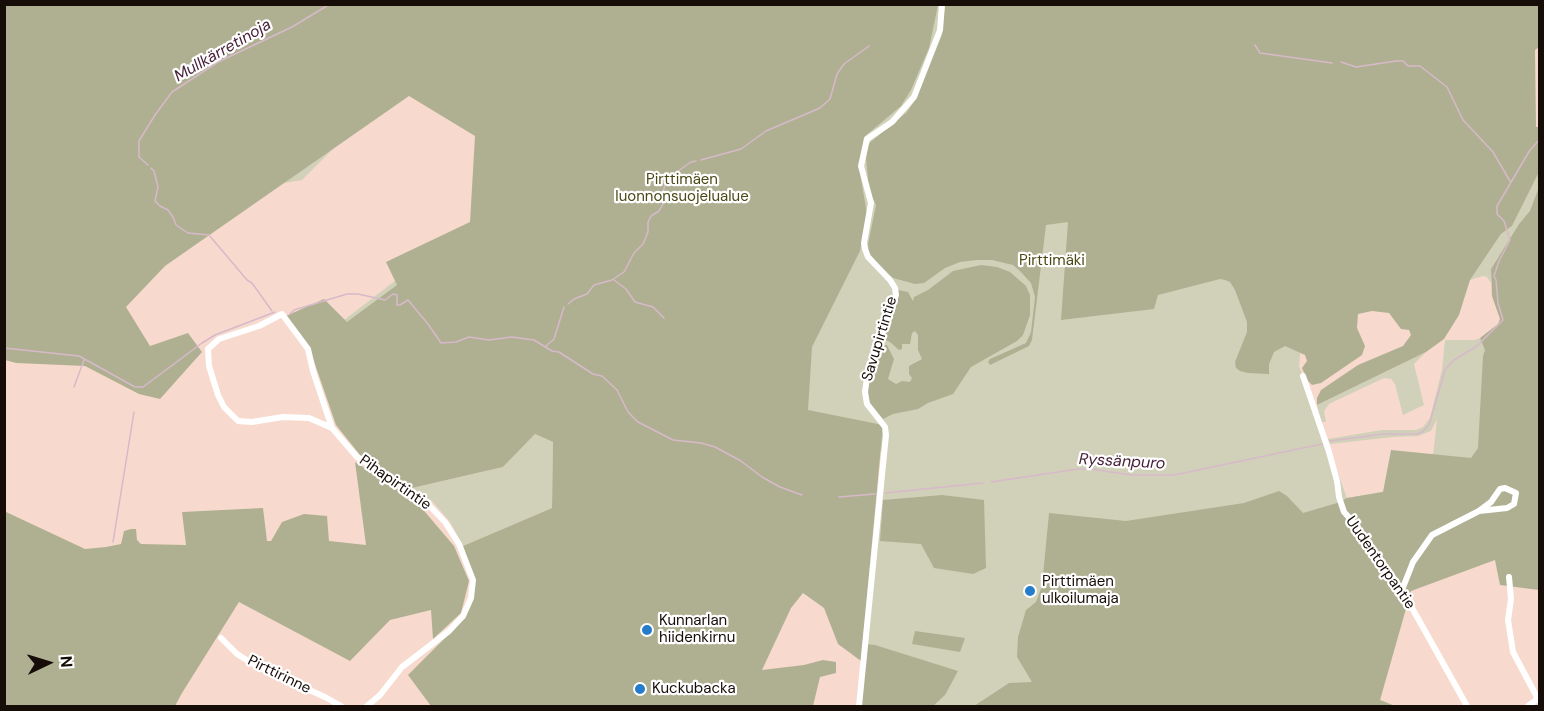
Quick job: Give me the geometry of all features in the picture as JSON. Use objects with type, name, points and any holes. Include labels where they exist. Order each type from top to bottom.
[{"type":"street","name":"Savupirtintie","points":[[860,706],[885,435],[885,427],[867,404],[865,392],[867,377],[896,295],[890,280],[868,257],[865,249],[871,202],[863,177],[862,156],[867,139],[892,122],[914,97],[940,30],[942,4]]},
{"type":"street","name":"Pihapirtintie","points":[[332,428],[309,418],[283,417],[252,422],[237,421],[224,407],[218,395],[209,366],[208,349],[219,339],[259,326],[282,314],[308,349],[332,428],[357,457],[425,501],[445,522],[459,544],[473,580],[471,598],[463,616],[450,631],[402,667],[381,695],[367,706]]},
{"type":"street","name":"Uudentorpantie","points":[[1304,376],[1325,438],[1344,512],[1356,525],[1402,590],[1467,706]]},
{"type":"street","points":[[1402,590],[1413,562],[1432,535],[1479,511],[1491,502],[1500,489],[1505,488],[1516,494],[1514,504],[1507,508],[1479,511]]},
{"type":"street","points":[[1509,577],[1511,599],[1508,620],[1513,652],[1539,699],[1528,706]]},
{"type":"street","name":"Pirttirinne","points":[[221,638],[237,654],[258,667],[341,706]]},
{"type":"green space","name":"Pirttimäki","points":[[4,5],[1336,5],[1299,366],[1347,498],[1430,483],[1437,419],[1431,431],[1418,436],[1330,444],[1328,439],[1382,430],[1416,430],[1423,427],[1430,418],[1442,370],[1445,340],[1480,338],[1486,340],[1495,559],[1411,591],[1380,700],[1395,706],[858,706],[865,606],[882,452],[308,348],[471,222],[491,147],[427,80],[346,136],[302,180],[246,189]]},
{"type":"green space","name":"Pirttimäen luonnonsuojelualue","points":[[4,5],[938,5],[929,48],[911,90],[901,106],[864,137],[860,173],[867,214],[860,251],[812,347],[808,410],[883,425],[861,661],[838,644],[824,608],[803,593],[791,608],[762,670],[804,665],[823,660],[836,662],[836,673],[820,677],[813,706],[431,706],[408,675],[465,618],[475,582],[463,546],[552,508],[553,442],[535,434],[503,467],[412,488],[360,455],[336,425],[310,350],[286,316],[324,299],[347,322],[397,285],[386,262],[470,222],[475,136],[409,96],[165,266],[126,307],[150,346],[188,333],[202,352],[160,399],[139,394],[85,366],[16,363],[5,360]]},
{"type":"green space","points":[[945,5],[1539,5],[1539,47],[1535,50],[1539,172],[1512,226],[1501,234],[1470,280],[1459,315],[1444,339],[1426,352],[1317,405],[1317,398],[1321,390],[1358,365],[1403,346],[1411,335],[1409,330],[1401,329],[1389,313],[1372,311],[1358,314],[1357,328],[1365,346],[1362,355],[1321,383],[1312,385],[1302,368],[1307,361],[1305,355],[1285,346],[1274,352],[1269,364],[1269,374],[1248,373],[1236,368],[1235,362],[1247,332],[1247,322],[1235,290],[1230,282],[1225,280],[1220,279],[1158,295],[1154,309],[1061,320],[1068,222],[1046,225],[1032,340],[1029,346],[990,365],[988,362],[990,359],[1026,343],[1031,332],[1035,297],[1031,283],[1020,271],[1013,265],[992,260],[960,262],[945,268],[924,283],[915,284],[893,278],[869,253],[868,244],[876,205],[869,190],[867,145],[907,112],[917,97],[942,35]]},
{"type":"green space","points":[[1539,172],[1539,187],[1531,211],[1519,224],[1491,269],[1491,283],[1487,277],[1483,276],[1470,280],[1501,234],[1512,226]]},
{"type":"green space","points":[[1539,187],[1539,590],[1500,585],[1495,560],[1411,591],[1380,700],[1395,706],[974,706],[1009,683],[1032,682],[1017,657],[1018,637],[1026,610],[1036,602],[1042,586],[1049,513],[1126,521],[1244,503],[1279,491],[1303,513],[1347,498],[1383,492],[1391,450],[1471,458],[1478,448],[1485,350],[1480,338],[1498,324],[1500,319],[1492,296],[1491,269],[1519,224],[1530,211]]},
{"type":"green space","points":[[981,265],[997,267],[1010,272],[1026,286],[1030,295],[1030,315],[1023,335],[1017,341],[971,367],[953,394],[918,409],[893,414],[883,419],[870,403],[867,393],[879,349],[887,345],[894,359],[888,379],[896,384],[902,381],[910,382],[912,378],[909,374],[909,366],[922,359],[918,350],[918,335],[915,331],[912,333],[910,344],[902,344],[902,349],[899,350],[883,339],[894,311],[898,290],[908,292],[913,301],[914,297],[928,290],[953,271]]},
{"type":"green space","points":[[1426,352],[1414,364],[1424,405],[1403,415],[1395,384],[1391,379],[1384,378],[1329,404],[1324,411],[1326,422],[1321,422],[1317,405]]},
{"type":"green space","points":[[535,434],[553,442],[552,508],[463,546],[450,522],[432,501],[412,488],[503,467]]},
{"type":"green space","points":[[355,462],[414,499],[454,546],[469,581],[461,613],[433,639],[431,610],[390,620],[350,661],[239,602],[175,706],[5,706],[4,511],[85,549],[121,544],[124,531],[131,529],[136,529],[137,540],[141,544],[186,545],[182,512],[263,508],[267,541],[271,541],[282,522],[304,514],[327,516],[329,541],[366,545]]},
{"type":"green space","points":[[942,495],[984,500],[986,568],[973,574],[934,568],[921,544],[880,541],[883,500]]},
{"type":"green space","points":[[915,631],[965,638],[960,652],[912,644]]},
{"type":"green space","points":[[867,644],[958,671],[945,695],[933,706],[861,706]]},
{"type":"waterway","name":"Mullkärretinoja","points":[[148,165],[139,157],[139,141],[172,92],[218,62],[292,27],[330,4]]},
{"type":"waterway","points":[[1255,45],[1260,53],[1332,63]]},
{"type":"waterway","points":[[701,160],[741,149],[766,131],[820,108],[830,99],[837,74],[844,64],[869,46]]},
{"type":"waterway","points":[[1341,62],[1356,67],[1396,61],[1403,61],[1408,66],[1420,66],[1447,87],[1463,120],[1493,152],[1510,181]]},
{"type":"waterway","name":"Ryssänpuro","points":[[1330,441],[1383,434],[1422,432],[1429,425],[1445,370],[1454,360],[1477,346],[1503,320],[1494,276],[1510,240],[1504,221],[1497,214],[1497,206],[1530,150],[1540,139]]},
{"type":"waterway","points":[[568,304],[587,294],[594,285],[612,280],[624,272],[634,253],[643,244],[651,216],[659,211],[663,204],[662,195],[665,185],[674,174],[696,161]]},
{"type":"waterway","name":"Mullkärretinoja","points":[[151,168],[158,187],[155,201],[168,210],[176,225],[188,233],[209,235],[252,283],[272,311]]},
{"type":"waterway","points":[[614,280],[626,289],[635,302],[653,307],[664,318]]},
{"type":"waterway","name":"Ryssänpuro","points":[[290,314],[294,310],[347,294],[385,300],[393,294],[397,295],[397,305],[408,300],[441,343],[456,342],[469,337],[489,340],[512,337],[534,340],[552,351],[559,352],[593,374],[602,376],[617,390],[628,412],[638,422],[673,440],[715,447],[780,487],[802,495]]},
{"type":"waterway","points":[[546,346],[554,339],[564,307]]},
{"type":"waterway","name":"Ryssänpuro","points":[[4,348],[79,356],[135,387],[143,387],[215,335],[275,312]]},
{"type":"waterway","points":[[74,387],[84,360]]},
{"type":"waterway","points":[[113,542],[134,412]]},
{"type":"waterway","name":"Ryssänpuro","points":[[991,482],[1078,469],[1132,475],[1174,475],[1322,444]]},
{"type":"waterway","name":"Ryssänpuro","points":[[885,493],[983,483]]},
{"type":"waterway","name":"Ryssänpuro","points":[[839,497],[875,494]]},
{"type":"place","name":"Pirttimäen ulkoilumaja","points":[[1030,591]]},
{"type":"place","name":"Kunnarlan hiidenkirnu","points":[[647,630]]},
{"type":"place","name":"Kuckubacka","points":[[640,689]]}]
